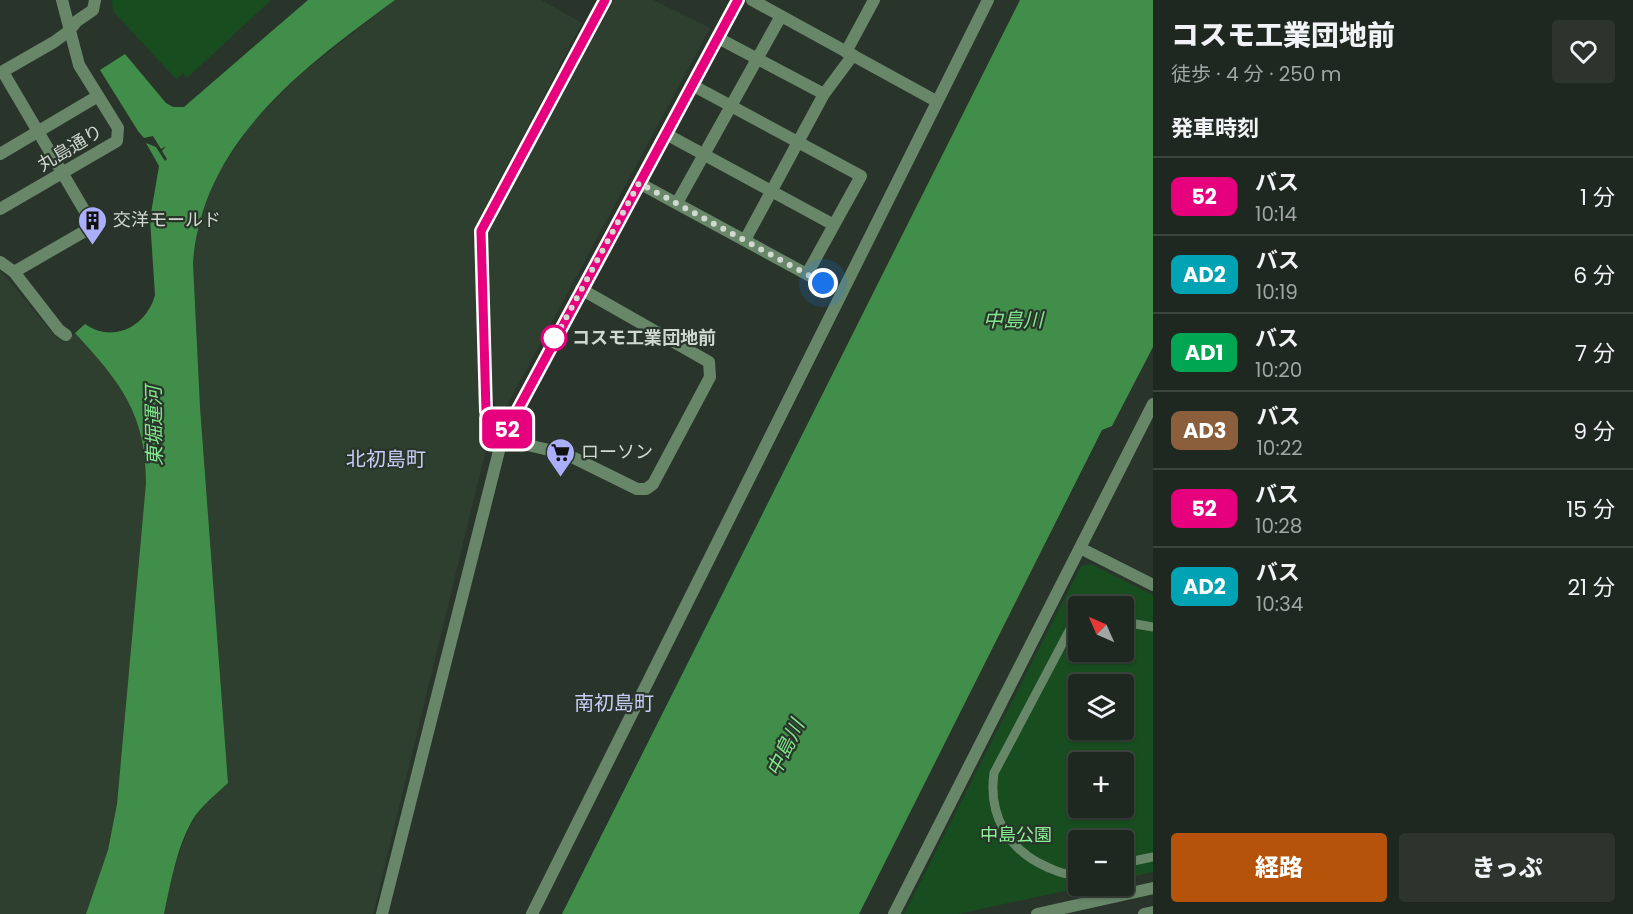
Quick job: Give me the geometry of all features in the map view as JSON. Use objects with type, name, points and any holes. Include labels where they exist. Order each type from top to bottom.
[{"type":"street","name":"丸島通り","points":[[0,209],[117,141],[118,128],[79,65],[62,0]]},
{"type":"street","points":[[14,272],[86,231],[90,220],[39,131],[1,72],[69,31],[76,21],[93,10],[95,0]]},
{"type":"street","points":[[581,289],[704,357],[712,369],[710,377],[653,484],[646,489],[637,489],[566,454],[502,439],[491,430],[486,411],[481,231],[605,0]]},
{"type":"street","points":[[382,914],[502,439],[738,0]]},
{"type":"street","points":[[752,0],[936,101]]},
{"type":"street","points":[[744,240],[824,94],[849,54],[874,0]]},
{"type":"street","points":[[532,914],[988,0]]},
{"type":"street","points":[[677,203],[781,16]]},
{"type":"street","points":[[718,38],[824,94]]},
{"type":"street","points":[[692,85],[861,176],[807,274]]},
{"type":"street","points":[[0,154],[99,96]]},
{"type":"street","points":[[666,134],[834,225]]},
{"type":"street","points":[[639,183],[823,283]]},
{"type":"street","points":[[0,262],[14,272],[59,330],[66,335]]},
{"type":"street","points":[[894,914],[1153,404]]},
{"type":"street","points":[[1080,548],[1153,585]]},
{"type":"street","points":[[1134,624],[1153,627]]},
{"type":"street","points":[[1068,633],[994,773],[992,786],[998,819],[1010,842],[1038,863],[1062,873],[1068,873]]},
{"type":"street","points":[[1134,861],[1153,857]]},
{"type":"street","points":[[1037,914],[1153,888]]},
{"type":"street","points":[[1144,914],[1153,912]]},
{"type":"shaded area","points":[[395,0],[541,0],[582,23],[474,229],[485,453],[373,914],[164,914],[172,873],[189,827],[199,811],[228,782],[200,407],[193,263],[198,224],[217,175],[255,119],[302,73]]},
{"type":"shaded area","points":[[614,0],[653,0],[710,28],[505,409],[498,410],[493,399],[486,233]]},
{"type":"shaded area","points":[[0,270],[57,338],[66,339],[75,333],[113,375],[135,411],[146,456],[146,483],[117,804],[108,850],[86,914],[0,914]]},
{"type":"green space","points":[[112,0],[271,0],[187,78],[183,73],[176,79],[113,11]]},
{"type":"green space","name":"中島公園","points":[[1091,564],[1153,595],[1153,872],[1134,876],[1134,830],[1068,830],[1068,890],[958,914],[904,914],[1081,566]]},
{"type":"water","name":"東堀運河","points":[[308,0],[395,0],[293,80],[263,111],[237,144],[216,180],[201,219],[193,263],[200,407],[228,783],[202,807],[189,827],[175,864],[164,914],[86,914],[108,850],[117,804],[146,483],[141,437],[127,400],[105,367],[75,333],[85,324],[96,330],[107,332],[128,329],[145,315],[151,306],[155,295],[150,219],[159,166],[146,143],[156,147],[165,161],[167,159],[162,151],[166,146],[161,149],[153,136],[144,138],[100,70],[125,54],[166,103],[173,107],[184,107]]},
{"type":"water","name":"中島川","points":[[1020,0],[1153,0],[1153,347],[1112,426],[1102,430],[859,914],[562,914]]},
{"type":"bus line","name":"52","points":[[605,0],[481,231],[479,242],[486,411],[491,430],[502,439],[738,0]]},
{"type":"place","name":"交洋モールド","points":[[92,246]]},
{"type":"place","name":"コスモ工業団地前","points":[[554,338]]},
{"type":"place","name":"ローソン","points":[[560,478]]},
{"type":"district","name":"北初島町","points":[[386,459]]},
{"type":"district","name":"南初島町","points":[[614,703]]},
{"type":"route","points":[[554,338],[553,342],[639,183],[823,283]]}]
